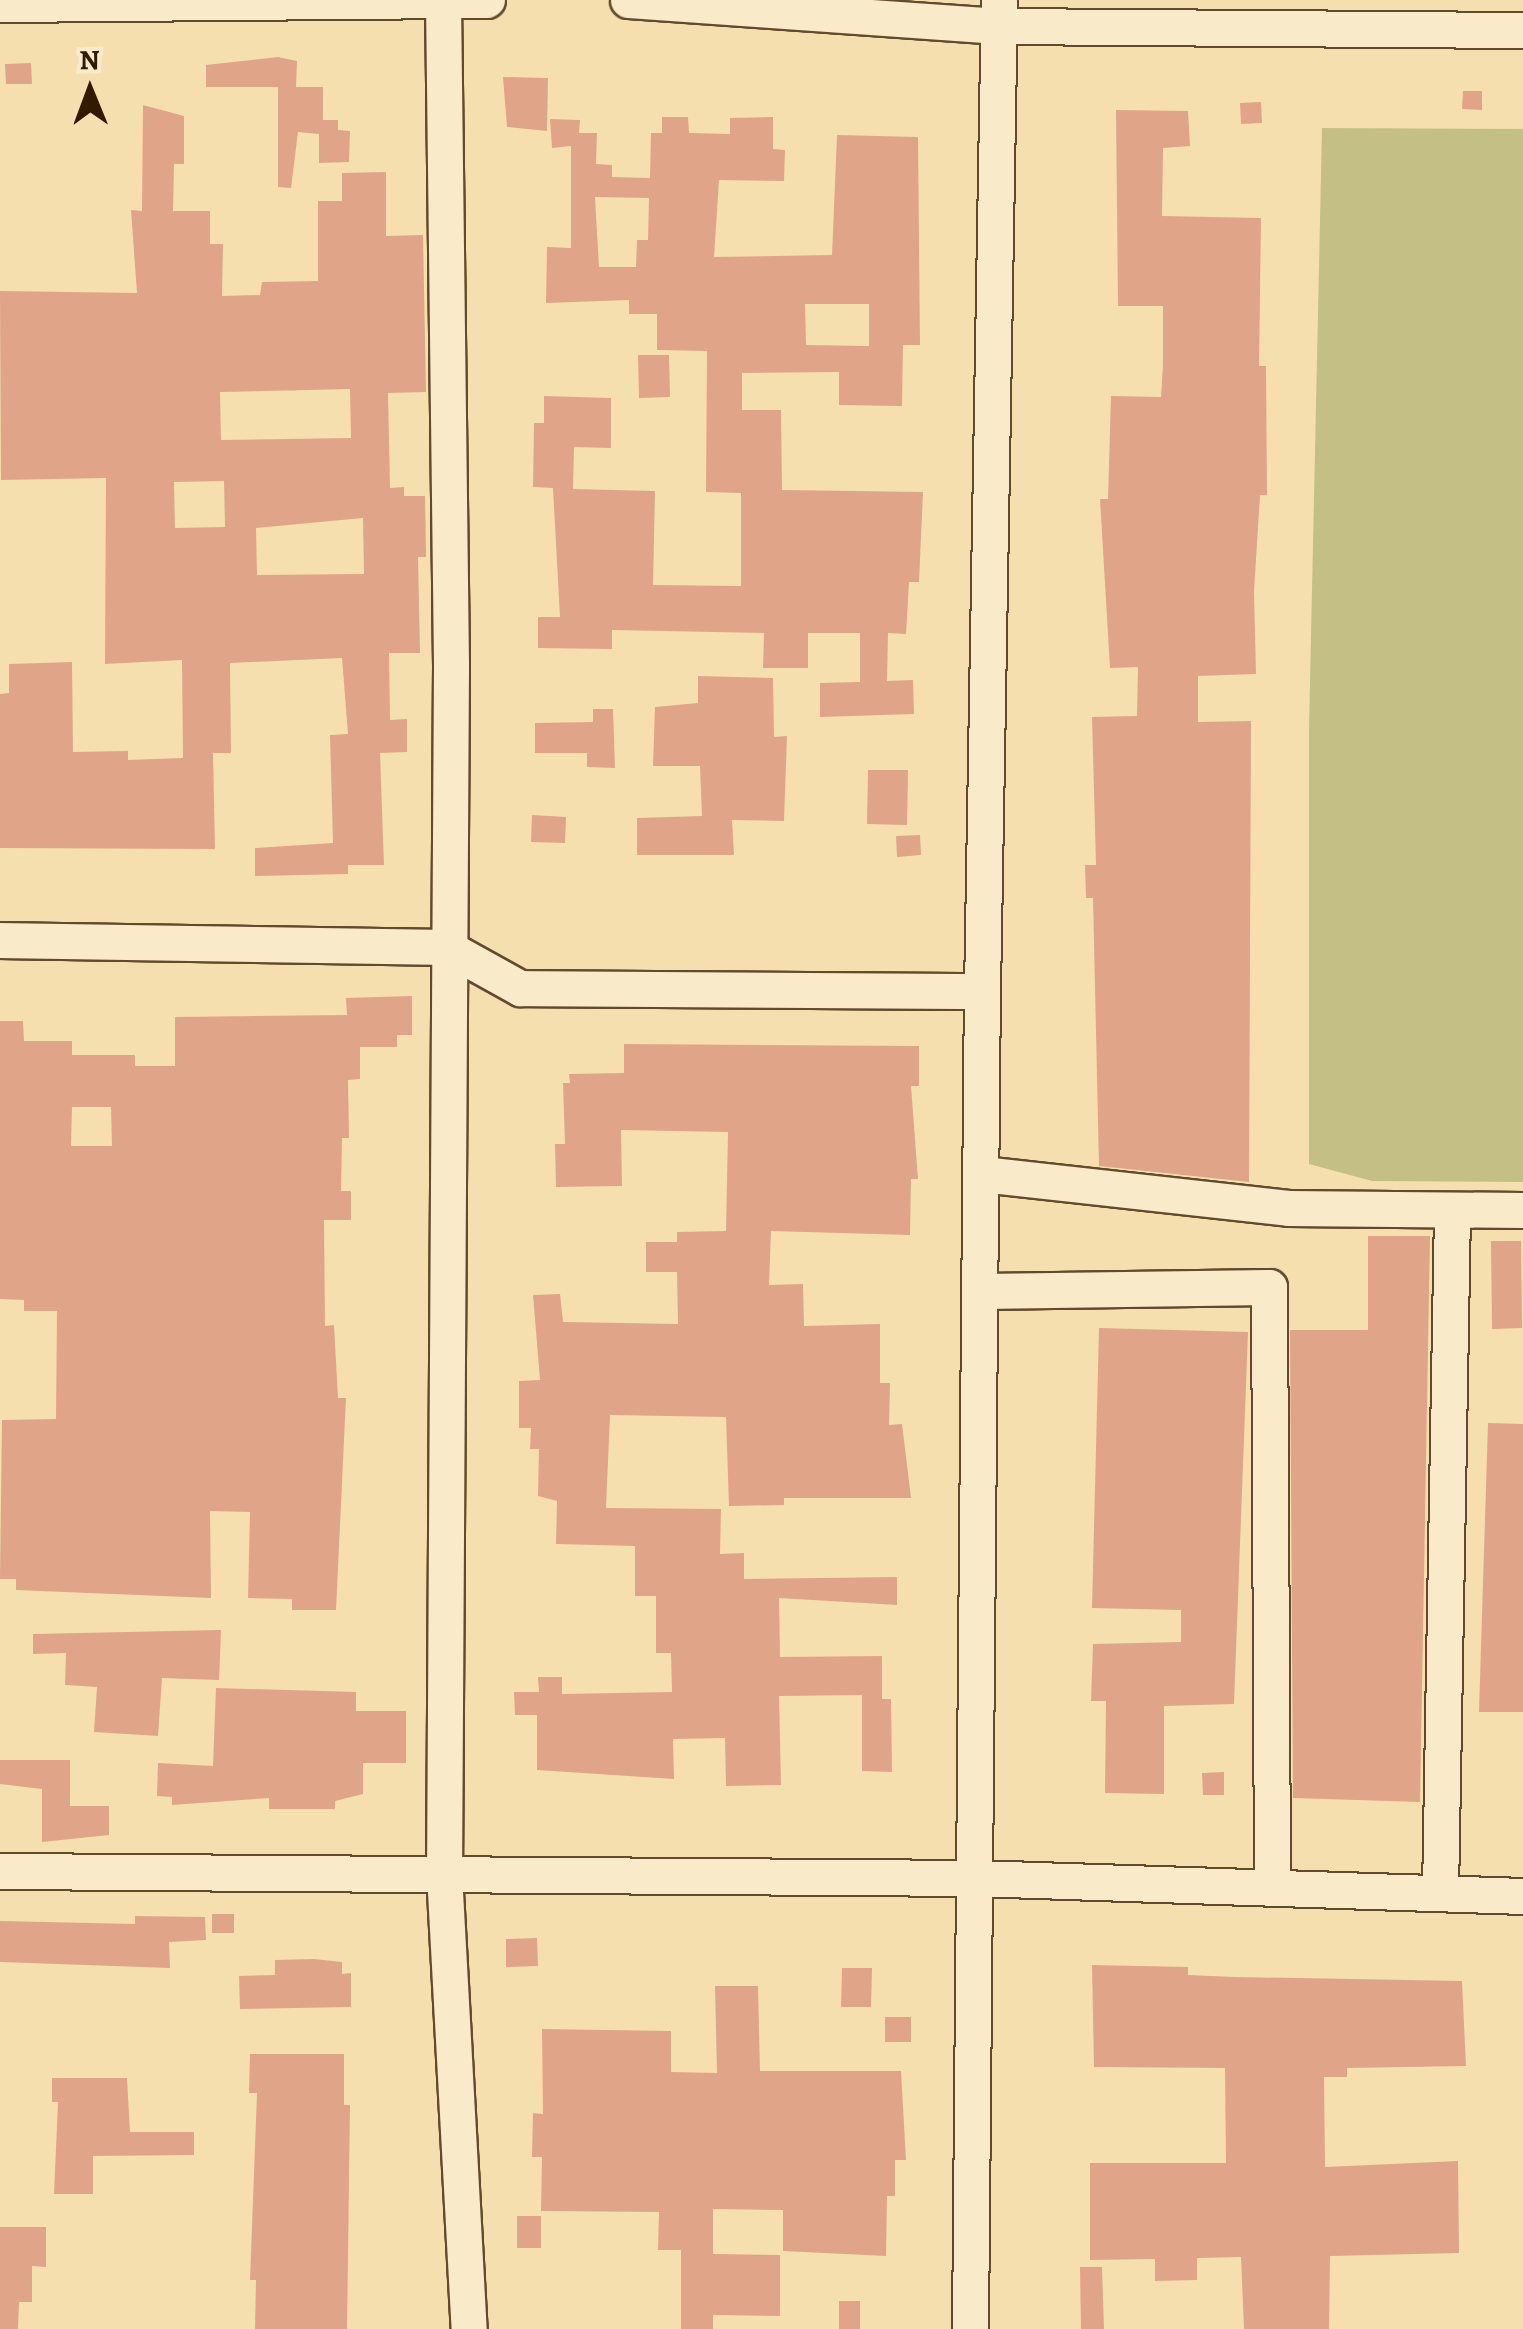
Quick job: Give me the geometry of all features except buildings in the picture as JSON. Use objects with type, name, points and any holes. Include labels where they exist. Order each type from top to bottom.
[{"type":"street","points":[[0,4],[487,0]]},
{"type":"street","points":[[628,0],[1523,30]]},
{"type":"street","points":[[443,2],[451,666],[446,947],[444,1873],[469,2329]]},
{"type":"street","points":[[970,2329],[982,991],[999,13]]},
{"type":"street","points":[[0,940],[446,947],[520,988],[982,991]]},
{"type":"street","points":[[982,1174],[1288,1208],[1452,1213],[1523,1210]]},
{"type":"street","points":[[1440,1892],[1452,1213]]},
{"type":"street","points":[[981,1291],[1269,1287],[1272,1888]]},
{"type":"street","points":[[0,1871],[974,1878],[1523,1896]]},
{"type":"shaded area","points":[[1322,128],[1523,129],[1523,1182],[1372,1181],[1309,1164],[1309,729]]}]
